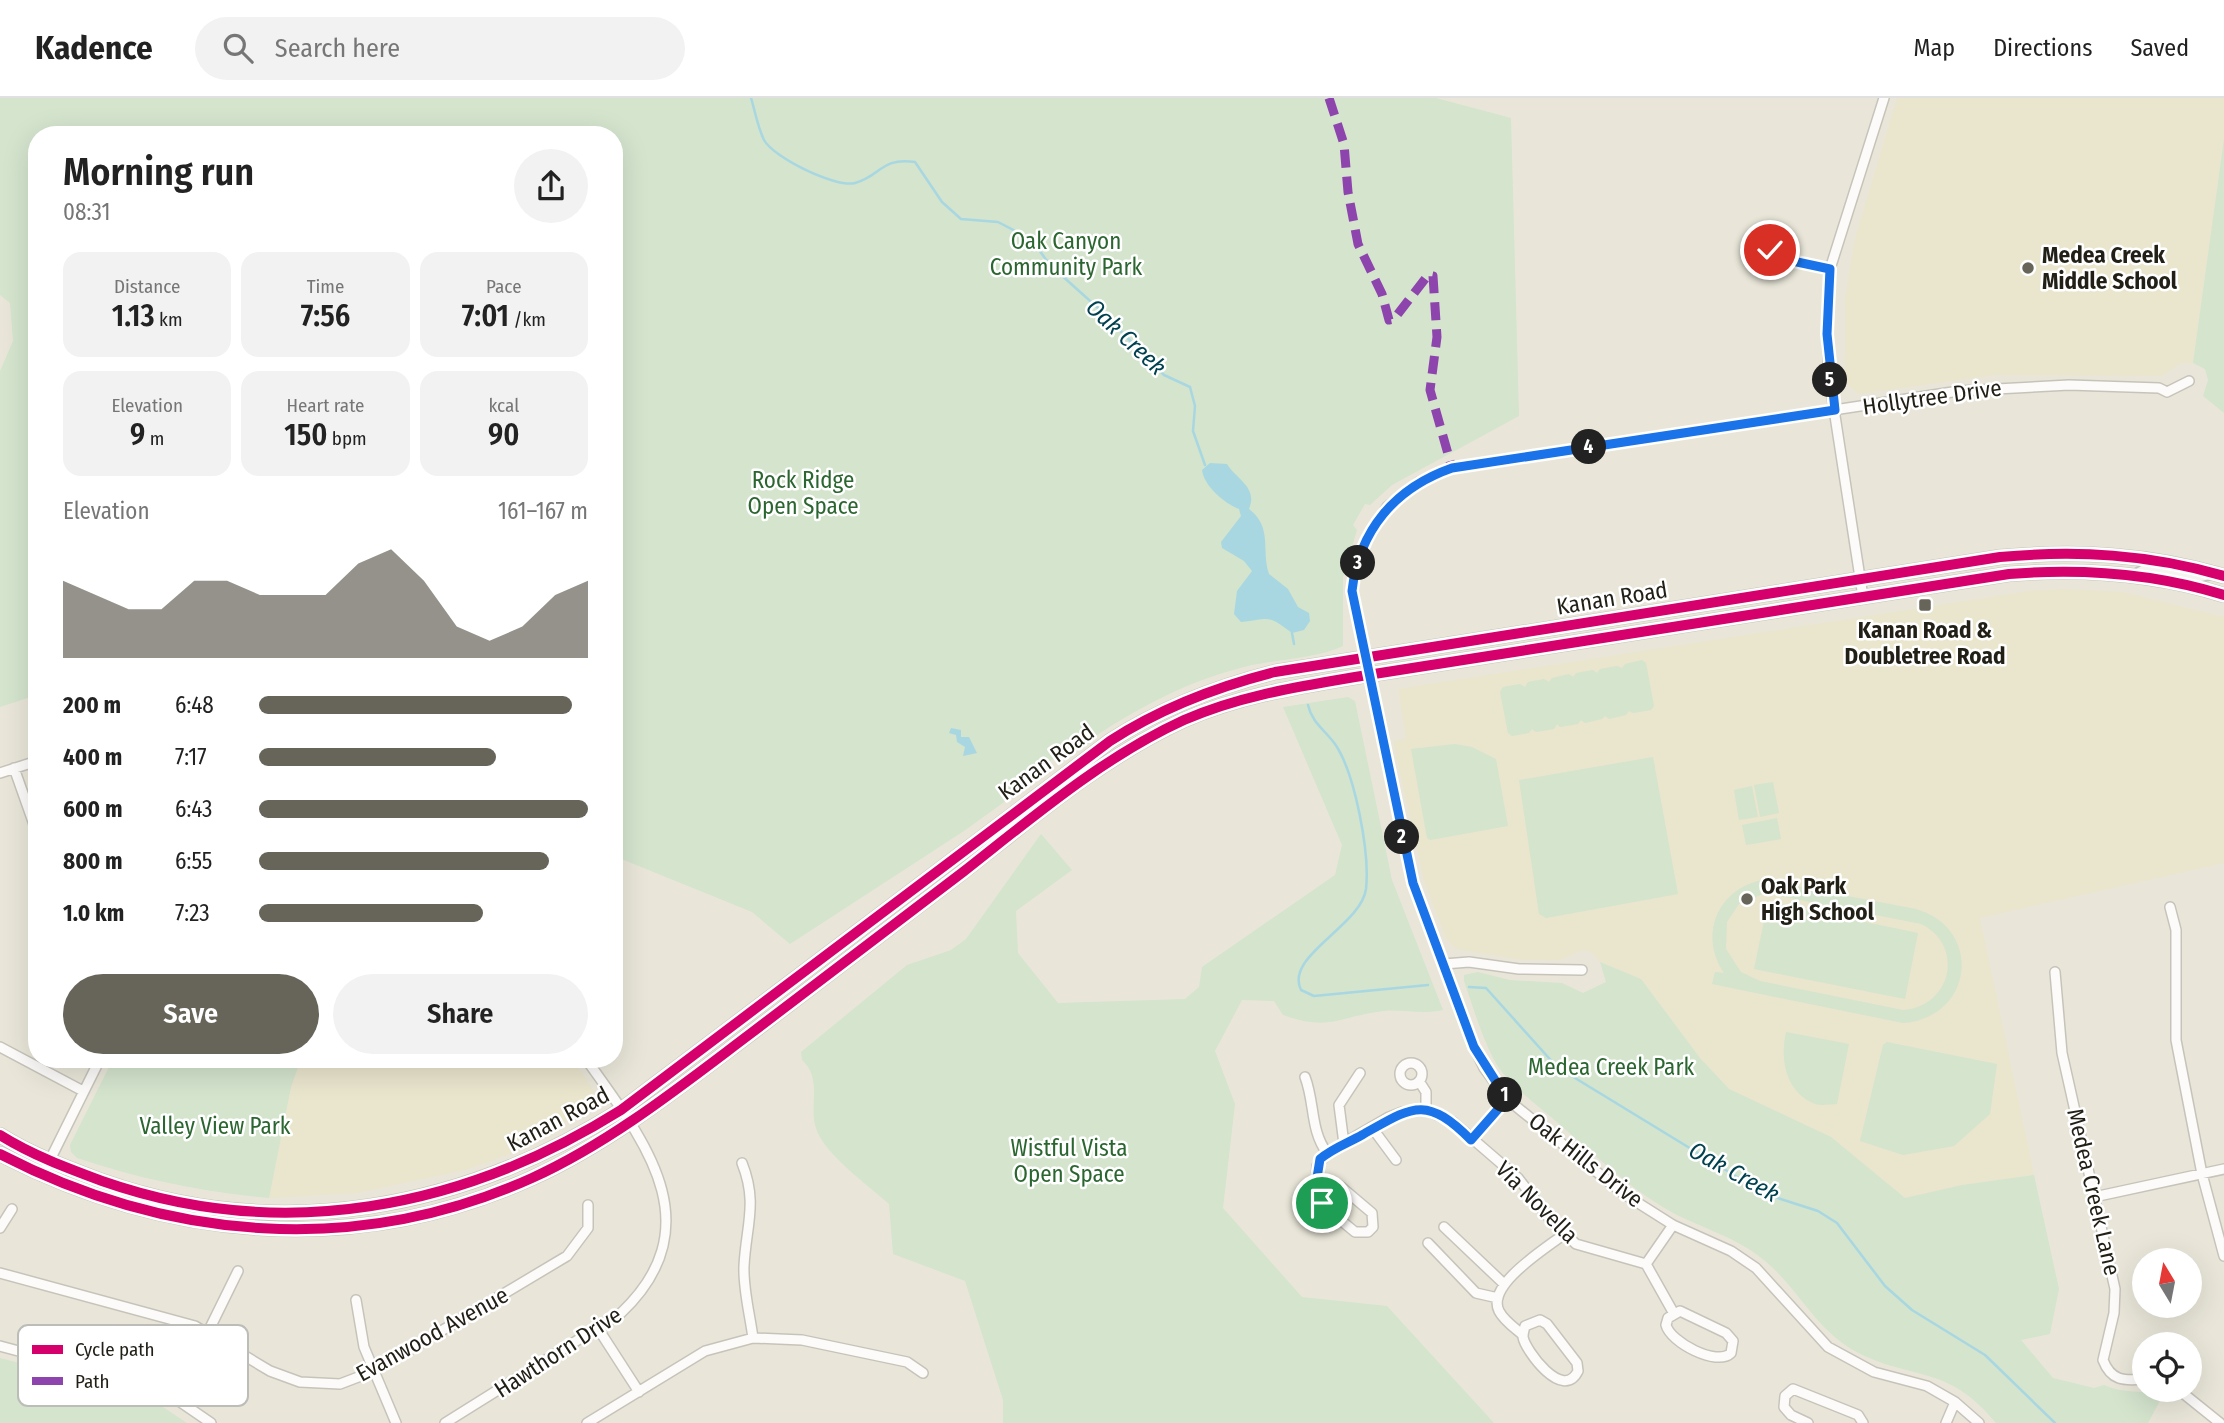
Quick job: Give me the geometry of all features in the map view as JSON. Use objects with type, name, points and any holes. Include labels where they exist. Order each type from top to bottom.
[{"type":"main road","name":"Kanan Road","points":[[0,1135],[49,1161],[127,1189],[197,1205],[272,1212],[343,1210],[421,1198],[496,1174],[572,1139],[621,1110],[1043,789],[1129,729],[1178,704],[1242,680],[1860,578],[2045,553],[2138,556],[2218,574]]},
{"type":"main road","points":[[2138,575],[2150,568],[2193,577],[2218,574]]},
{"type":"main road","name":"Kanan Road","points":[[0,1154],[42,1176],[123,1207],[195,1222],[270,1229],[344,1227],[407,1217],[500,1191],[589,1149],[629,1122],[1063,794],[1136,745],[1184,720],[1226,704],[1279,690],[1368,675],[2021,573],[2079,571],[2138,575],[2224,595]]},
{"type":"street","points":[[1863,597],[1835,410],[1827,334],[1830,269],[1884,98]]},
{"type":"street","points":[[1746,249],[1767,254],[1768,263],[1772,266],[1780,264],[1783,259],[1830,269]]},
{"type":"street","name":"Hollytree Drive","points":[[1364,659],[1352,591],[1361,550],[1387,507],[1419,481],[1470,464],[2010,386],[2123,386],[2160,388],[2167,392],[2189,381]]},
{"type":"street","name":"Oak Hills Drive","points":[[1364,659],[1409,869],[1474,1047],[1507,1099],[1624,1194],[1672,1225],[1731,1251],[1756,1268],[1776,1287],[1815,1336],[1843,1358],[1874,1373],[1927,1386],[1955,1402],[1979,1423]]},
{"type":"street","points":[[0,773],[28,764]]},
{"type":"street","points":[[15,768],[28,806]]},
{"type":"street","points":[[2170,907],[2176,930],[2176,1040],[2202,1174],[2224,1256]]},
{"type":"street","points":[[1444,964],[1469,962],[1519,969],[1582,971]]},
{"type":"street","name":"Medea Creek Lane","points":[[2055,972],[2062,1053],[2115,1289],[2114,1313],[2103,1360],[2113,1376],[2121,1380],[2132,1380]]},
{"type":"street","points":[[0,1047],[28,1059]]},
{"type":"street","points":[[46,1068],[83,1091]]},
{"type":"street","points":[[42,1176],[95,1068]]},
{"type":"street","name":"Hawthorn Drive","points":[[445,1423],[599,1330],[621,1313],[642,1290],[657,1264],[665,1232],[665,1203],[658,1172],[629,1122],[592,1068]]},
{"type":"street","points":[[1343,1144],[1339,1105],[1360,1073]]},
{"type":"street","points":[[1305,1077],[1312,1099],[1316,1136],[1327,1153]]},
{"type":"street","points":[[1316,1184],[1340,1186],[1372,1213],[1373,1227],[1368,1232],[1355,1233],[1326,1208],[1316,1184],[1317,1166],[1327,1153],[1402,1111],[1426,1110],[1426,1092],[1419,1081]]},
{"type":"street","points":[[1471,1140],[1507,1099]]},
{"type":"street","name":"Via Novella","points":[[1426,1110],[1453,1122],[1518,1178],[1563,1235],[1588,1249],[1646,1264]]},
{"type":"street","points":[[1373,1129],[1395,1160]]},
{"type":"street","points":[[742,1163],[751,1184],[752,1201],[744,1266],[753,1338]]},
{"type":"street","points":[[2094,1197],[2224,1169]]},
{"type":"street","name":"Evanwood Avenue","points":[[248,1357],[270,1371],[300,1382],[340,1384],[374,1371],[567,1256],[588,1228],[588,1205]]},
{"type":"street","points":[[0,1228],[12,1209]]},
{"type":"street","points":[[1672,1225],[1646,1264],[1673,1312]]},
{"type":"street","points":[[1444,1227],[1503,1283]]},
{"type":"street","points":[[1522,1335],[1531,1321],[1540,1320],[1547,1324],[1577,1363],[1575,1378],[1564,1383],[1555,1379],[1522,1335],[1499,1310],[1497,1298],[1503,1283],[1563,1235]]},
{"type":"street","points":[[1428,1243],[1476,1293],[1497,1298]]},
{"type":"street","points":[[212,1325],[239,1271]]},
{"type":"street","name":"Evanwood Avenue","points":[[0,1273],[190,1325]]},
{"type":"street","points":[[356,1300],[361,1335],[396,1423]]},
{"type":"street","points":[[1685,1311],[1726,1333],[1733,1341],[1731,1353],[1723,1359],[1714,1359],[1672,1337],[1666,1325],[1673,1312],[1685,1311]]},
{"type":"street","points":[[599,1330],[639,1392]]},
{"type":"street","points":[[587,1423],[705,1351],[753,1338],[802,1340],[895,1359],[907,1362],[923,1373]]},
{"type":"street","points":[[0,1346],[18,1351]]},
{"type":"street","points":[[1808,1423],[1791,1415],[1784,1407],[1785,1396],[1793,1389],[1858,1415],[1863,1423]]},
{"type":"street","points":[[1946,1423],[1955,1402]]},
{"type":"street","points":[[2194,1402],[2220,1423]]},
{"type":"street","points":[[186,1406],[211,1423]]},
{"type":"shaded area","name":"Medea Creek Middle School","points":[[1897,98],[2224,98],[2224,139],[2193,363],[2181,363],[2162,376],[1995,375],[1858,394],[1845,382],[1845,298],[1855,238]]},
{"type":"shaded area","name":"Oak Park High School","points":[[2065,589],[2123,592],[2224,617],[2224,863],[1980,918],[2034,1175],[1962,1185],[1905,1198],[1831,1137],[1729,1089],[1700,1058],[1641,979],[1600,962],[1591,952],[1583,950],[1560,960],[1522,960],[1456,949],[1446,938],[1424,880],[1393,742],[1406,738],[1398,689],[2029,591]]},
{"type":"shaded area","points":[[298,1068],[578,1068],[594,1091],[598,1104],[581,1118],[563,1123],[517,1151],[469,1169],[357,1193],[269,1198],[291,1087]]},
{"type":"green space","points":[[0,98],[1436,98],[1511,118],[1519,416],[1392,485],[1370,505],[1365,504],[1353,525],[1357,530],[1343,578],[1343,646],[1320,654],[1256,664],[1219,674],[1147,705],[1059,762],[1053,759],[1035,773],[1036,779],[964,831],[790,944],[752,912],[623,860],[623,126],[28,126],[28,698],[0,707],[0,371],[13,341],[10,303],[0,295]]},
{"type":"green space","points":[[2224,139],[2224,413],[2203,396],[2208,380],[2205,369],[2193,363]]},
{"type":"green space","points":[[1642,660],[1646,663],[1654,706],[1651,710],[1633,713],[1629,711],[1626,715],[1609,719],[1605,716],[1602,719],[1585,723],[1581,720],[1578,724],[1560,727],[1557,724],[1554,729],[1536,732],[1532,729],[1529,733],[1512,736],[1508,733],[1500,692],[1503,687],[1520,684],[1525,687],[1528,682],[1544,679],[1549,682],[1552,678],[1569,674],[1573,677],[1576,673],[1593,670],[1597,673],[1600,669],[1617,666],[1622,668],[1625,664]]},
{"type":"green space","name":"Wistful Vista Open Space","points":[[1348,697],[1355,701],[1392,880],[1443,1010],[1384,1011],[1324,1023],[1283,1015],[1274,1001],[1242,1000],[1215,1051],[1235,1104],[1223,1208],[1302,1297],[1387,1306],[1494,1423],[1003,1423],[1003,1400],[965,1281],[893,1254],[889,1204],[839,1160],[817,1131],[814,1122],[814,1085],[801,1052],[907,965],[951,950],[966,939],[1041,834],[1072,870],[1016,911],[1018,953],[1058,1003],[1185,999],[1199,987],[1202,967],[1335,875],[1342,845],[1283,707]]},
{"type":"green space","points":[[1455,744],[1472,747],[1496,759],[1508,826],[1430,840],[1427,838],[1411,749]]},
{"type":"green space","points":[[1653,757],[1678,894],[1546,918],[1539,914],[1519,780]]},
{"type":"green space","points":[[1773,782],[1779,813],[1760,817],[1754,785]]},
{"type":"green space","points":[[1752,786],[1758,817],[1739,820],[1734,790]]},
{"type":"green space","points":[[1777,818],[1781,839],[1746,845],[1742,825]]},
{"type":"green space","points":[[1763,880],[1916,909],[1938,919],[1952,935],[1960,953],[1961,972],[1956,990],[1944,1006],[1926,1017],[1903,1023],[1712,984],[1715,972],[1724,973],[1716,958],[1713,944],[1717,915],[1734,893]],"holes":[[[1765,893],[1921,924],[1935,934],[1944,946],[1948,960],[1947,974],[1942,987],[1933,998],[1920,1006],[1903,1010],[1760,981],[1741,972],[1726,949],[1727,922],[1739,904]]]},
{"type":"green space","points":[[1768,902],[1918,933],[1905,999],[1754,969]]},
{"type":"green space","name":"Medea Creek Park","points":[[1600,962],[1641,979],[1700,1058],[1729,1089],[1831,1137],[1905,1198],[1962,1185],[2034,1175],[2059,1289],[2050,1334],[2021,1340],[2053,1378],[2094,1388],[2104,1385],[2132,1391],[2132,1402],[2159,1402],[2148,1423],[1996,1423],[1961,1390],[1927,1376],[1874,1360],[1839,1341],[1760,1257],[1737,1242],[1661,1206],[1608,1167],[1526,1096],[1497,1065],[1479,1024],[1464,975],[1478,972],[1510,980],[1562,983],[1583,993],[1606,982]]},
{"type":"green space","points":[[1786,1032],[1849,1044],[1837,1104],[1815,1104],[1805,1099],[1791,1083],[1784,1053]]},
{"type":"green space","points":[[1887,1042],[1997,1064],[1990,1114],[1954,1146],[1903,1155],[1860,1141],[1883,1045]]},
{"type":"green space","name":"Valley View Park","points":[[108,1068],[298,1068],[291,1087],[269,1198],[172,1184],[124,1172],[77,1158],[71,1152],[70,1145]]},
{"type":"green space","points":[[0,1358],[18,1363],[18,1406],[162,1406],[187,1423],[0,1423]]},
{"type":"water","points":[[1210,463],[1227,464],[1249,489],[1249,509],[1264,531],[1269,574],[1288,589],[1298,607],[1309,613],[1310,621],[1304,630],[1292,633],[1268,619],[1241,622],[1234,614],[1237,591],[1252,571],[1244,561],[1222,548],[1221,542],[1241,516],[1239,509],[1221,498],[1207,482],[1202,470]]},
{"type":"water","points":[[951,728],[961,730],[961,737],[969,737],[977,753],[963,756],[965,747],[957,742],[956,735],[949,733]]},
{"type":"waterway","name":"Oak Creek","points":[[751,98],[764,140],[792,163],[834,181],[855,183],[895,162],[915,162],[942,202],[961,219],[998,222],[1031,239],[1050,265],[1098,308],[1164,375],[1190,387],[1195,406],[1193,431],[1205,465]]},
{"type":"waterway","name":"Oak Creek","points":[[1292,633],[1294,644]]},
{"type":"waterway","name":"Oak Creek","points":[[1308,705],[1316,722],[1335,744],[1349,774],[1360,814],[1367,874],[1361,903],[1303,965],[1299,977],[1301,990],[1314,996],[1428,985]]},
{"type":"waterway","name":"Oak Creek","points":[[1469,987],[1486,988],[1557,1067],[1765,1194],[1818,1211],[1837,1223],[1885,1286],[1912,1310],[1985,1355],[2055,1423]]},
{"type":"marked path","points":[[1329,98],[1344,144],[1348,192],[1358,244],[1382,294],[1389,320],[1394,319],[1428,275],[1433,276],[1437,337],[1430,390],[1452,468]]},
{"type":"cycle path","points":[[0,1135],[37,1155],[102,1181],[170,1200],[237,1210],[304,1212],[370,1206],[435,1193],[499,1172],[561,1144],[621,1110],[1110,741],[1149,718],[1232,684],[1275,672],[2000,557],[2085,554],[2140,558],[2224,576]]},
{"type":"cycle path","points":[[0,1154],[64,1183],[129,1206],[196,1221],[263,1228],[331,1228],[399,1220],[466,1203],[532,1178],[590,1148],[698,1073],[1069,789],[1154,735],[1205,712],[1268,693],[1333,681],[2009,574],[2118,574],[2171,582],[2224,595]]},
{"type":"place","name":"Medea Creek Middle School","points":[[2028,268]]},
{"type":"place","name":"Kanan Road & Doubletree Road","points":[[1925,605]]},
{"type":"place","name":"Oak Park High School","points":[[1747,899]]},
{"type":"route","points":[[1322,1203],[1316,1189],[1320,1159],[1389,1117],[1402,1111],[1426,1110],[1453,1122],[1471,1140],[1507,1099],[1474,1047],[1409,869],[1352,591],[1361,550],[1373,526],[1402,493],[1419,481],[1452,468],[1835,410],[1828,364],[1830,269],[1783,259],[1781,251],[1770,250]]},
{"type":"park label","name":"Oak Canyon Community Park","points":[[1066,254]]},
{"type":"park label","name":"Rock Ridge Open Space","points":[[803,493]]}]
